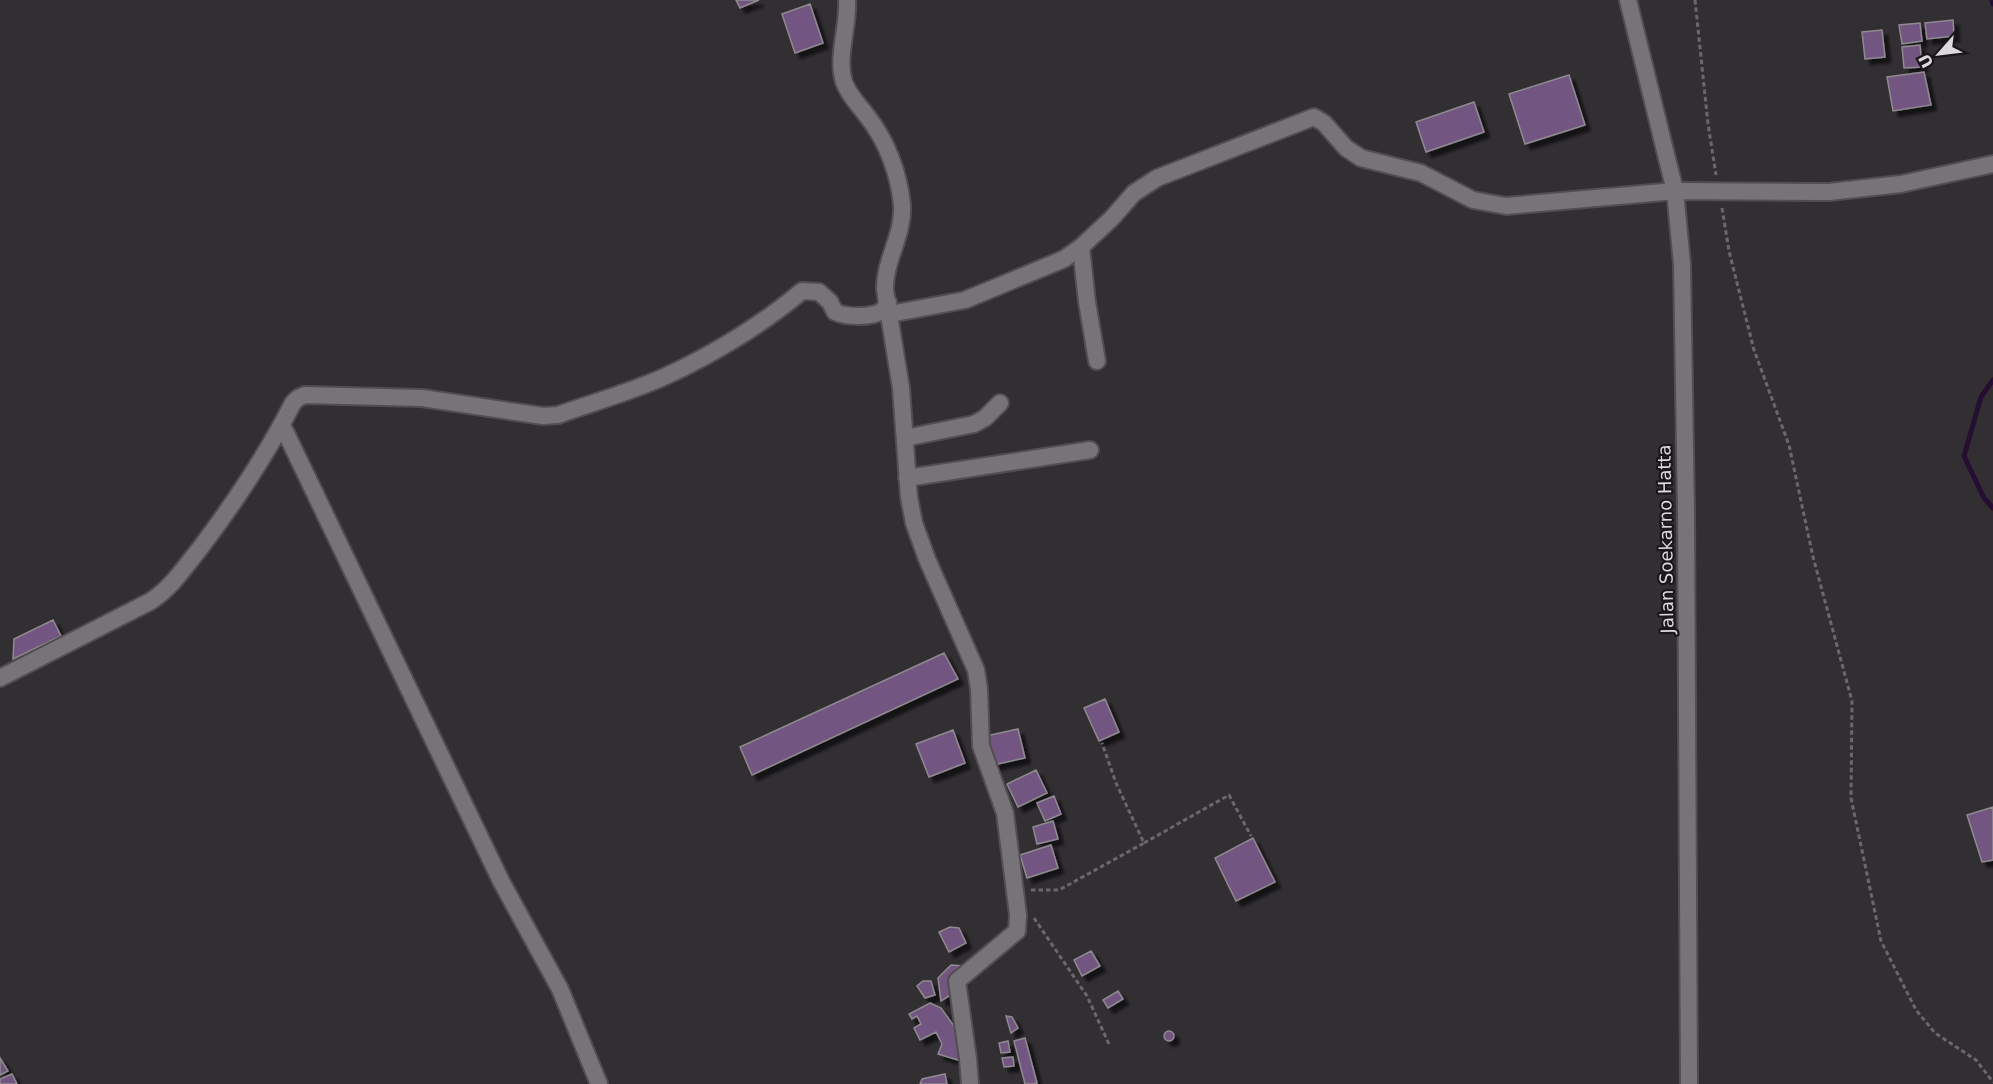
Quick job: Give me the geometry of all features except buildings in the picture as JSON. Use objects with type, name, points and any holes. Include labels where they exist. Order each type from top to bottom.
[{"type":"street","points":[[847,0],[843,78],[849,93],[886,146],[902,206],[900,224],[885,277],[914,523],[927,559],[976,670],[979,688],[981,746],[1005,813],[1018,915],[1017,931],[957,981],[970,1084]]},
{"type":"street","name":"Jalan Soekarno Hatta","points":[[1628,0],[1675,191],[1682,264],[1689,1084]]},
{"type":"street","points":[[0,678],[167,591],[225,515],[298,398],[306,395],[423,398],[543,416],[558,415],[635,388],[684,367],[719,348],[788,303],[802,291],[819,292],[830,302],[835,312],[844,316],[875,313],[889,308],[965,300],[1064,259],[1112,219],[1134,192],[1157,178],[1314,117],[1324,123],[1346,148],[1361,158],[1421,173],[1473,200],[1506,206],[1675,191],[1829,192],[1901,184],[1985,165]]},
{"type":"street","points":[[1081,247],[1097,361]]},
{"type":"street","points":[[905,438],[975,424],[985,418],[1000,403]]},
{"type":"street","points":[[278,431],[285,431],[501,881],[560,989],[599,1084]]},
{"type":"street","points":[[907,478],[1090,450]]},
{"type":"path","points":[[1695,0],[1708,124],[1729,251],[1754,350],[1789,445],[1813,557],[1852,701],[1851,798],[1881,941],[1916,1010],[1935,1033],[1976,1060],[1993,1082]]},
{"type":"path","points":[[1102,743],[1116,783],[1144,843]]},
{"type":"path","points":[[1014,889],[1059,890],[1229,795],[1251,836]]},
{"type":"path","points":[[1033,917],[1087,996],[1109,1044]]},
{"type":"waterway","points":[[1992,0],[1993,4]]},
{"type":"waterway","points":[[1993,380],[1981,397],[1964,456],[1984,498],[1993,508]]}]
